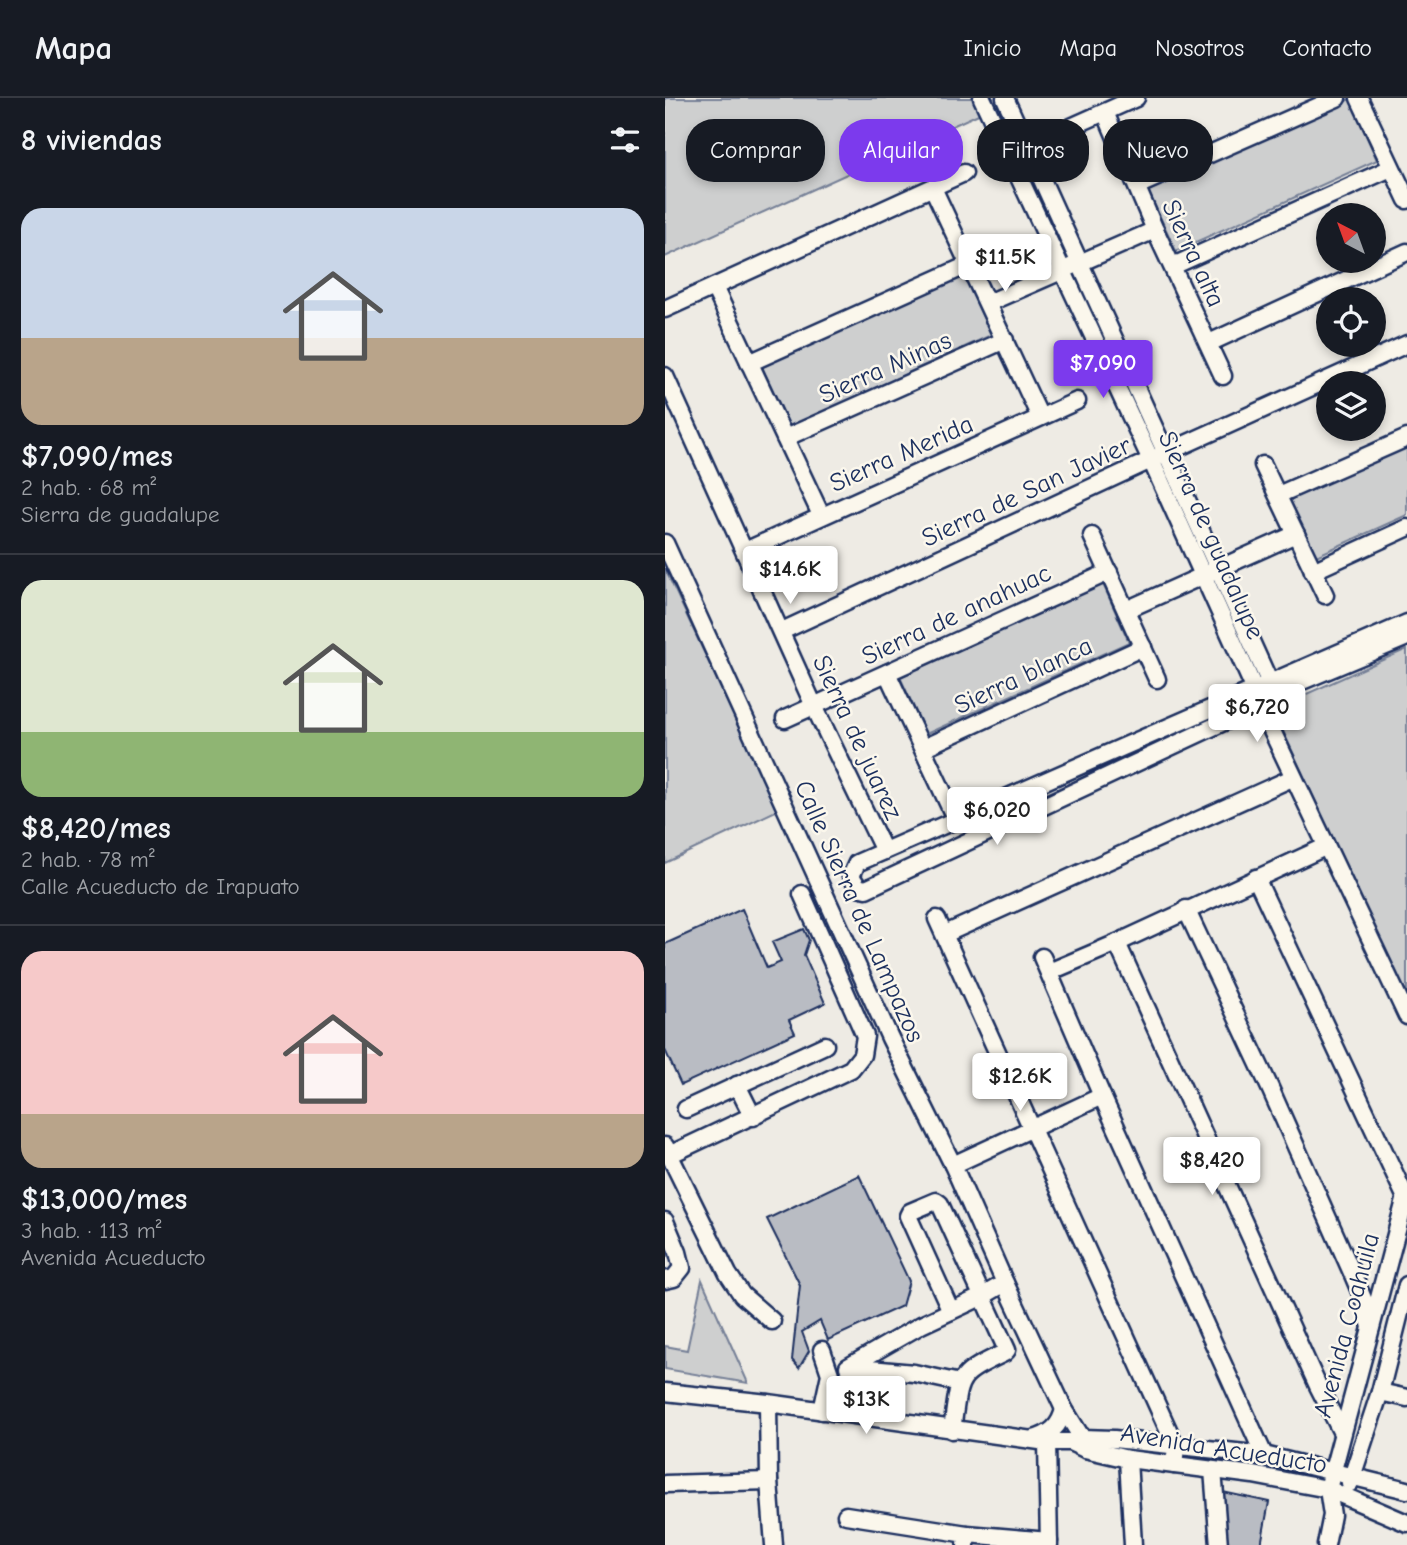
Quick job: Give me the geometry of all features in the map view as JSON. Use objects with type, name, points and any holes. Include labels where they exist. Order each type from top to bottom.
[{"type":"street","name":"Sierra de guadalupe","points":[[982,98],[1063,271],[1219,568],[1261,690]]},
{"type":"street","name":"Sierra de guadalupe","points":[[1005,98],[1080,263],[1159,456],[1202,576],[1261,690]]},
{"type":"street","points":[[1089,119],[1136,98]]},
{"type":"street","points":[[1137,186],[1338,98]]},
{"type":"street","points":[[1359,98],[1407,201]]},
{"type":"street","name":"Sierra alta","points":[[1105,112],[1155,230],[1223,376]]},
{"type":"street","points":[[1173,265],[1391,168]]},
{"type":"street","points":[[665,309],[964,173]]},
{"type":"street","points":[[933,188],[1040,417]]},
{"type":"street","points":[[988,303],[1155,230]]},
{"type":"street","points":[[1209,343],[1407,253]]},
{"type":"street","points":[[749,363],[970,264]]},
{"type":"street","points":[[714,287],[821,515]]},
{"type":"street","name":"Sierra Minas","points":[[785,438],[1005,340]]},
{"type":"street","name":"Sierra de San Javier","points":[[782,631],[1407,344]]},
{"type":"street","name":"Sierra de juarez","points":[[665,376],[814,706],[884,851]]},
{"type":"street","name":"Sierra Merida","points":[[745,551],[1077,401]]},
{"type":"street","points":[[1278,495],[1407,438]]},
{"type":"street","points":[[1262,465],[1325,595]]},
{"type":"street","points":[[1313,571],[1407,527]]},
{"type":"street","points":[[1126,610],[1296,534]]},
{"type":"street","points":[[1092,536],[1157,679]]},
{"type":"street","name":"Calle Sierra de Lampazos","points":[[665,543],[890,1038],[953,1164],[1079,1443]]},
{"type":"street","name":"Sierra de anahuac","points":[[786,719],[1109,572]]},
{"type":"street","points":[[1244,713],[866,889],[858,887],[851,876],[857,863],[1261,690],[1407,622]]},
{"type":"street","points":[[1261,690],[1266,696],[1407,637]]},
{"type":"street","name":"Sierra blanca","points":[[923,748],[1143,647]]},
{"type":"street","points":[[887,673],[956,820]]},
{"type":"street","points":[[1261,690],[1263,712],[1292,778],[1407,1016]]},
{"type":"street","points":[[1107,754],[1113,772]]},
{"type":"street","points":[[1174,1465],[1176,1447],[941,927],[1292,778]]},
{"type":"street","points":[[1264,1455],[1102,1096],[1046,964],[1117,943],[1325,847]]},
{"type":"street","points":[[1256,878],[1406,1195]]},
{"type":"street","points":[[772,1321],[741,1295],[727,1274],[667,1150],[753,1117],[851,1069],[858,1063],[865,1045],[865,1036],[802,894]]},
{"type":"street","points":[[1186,909],[1270,1088],[1353,1275],[1371,1328]]},
{"type":"street","points":[[1117,943],[1312,1373],[1342,1433]]},
{"type":"street","points":[[686,1109],[825,1045]]},
{"type":"street","points":[[737,1085],[753,1117]]},
{"type":"street","points":[[953,1164],[1102,1096]]},
{"type":"street","name":"Avenida Coahuila","points":[[1328,1489],[1406,1195]]},
{"type":"street","points":[[951,1311],[908,1216],[910,1212],[936,1201],[1007,1350],[969,1371],[960,1383],[952,1430]]},
{"type":"street","points":[[665,1221],[682,1268],[674,1278],[665,1280]]},
{"type":"street","points":[[848,1367],[921,1325],[1005,1283]]},
{"type":"street","name":"Avenida Coahuila","points":[[1332,1515],[1346,1494],[1353,1475],[1380,1392],[1407,1285]]},
{"type":"street","points":[[822,1350],[829,1368],[830,1382],[822,1411]]},
{"type":"street","points":[[829,1368],[848,1367],[914,1373],[960,1383]]},
{"type":"street","name":"Avenida Acueducto","points":[[665,1392],[1040,1440],[1079,1443],[1114,1438],[1264,1455],[1407,1490]]},
{"type":"street","points":[[1380,1392],[1407,1398]]},
{"type":"street","points":[[768,1404],[769,1481],[774,1545]]},
{"type":"street","points":[[846,1515],[966,1540],[1049,1543],[1040,1440],[1053,1431],[1062,1418],[1064,1409]]},
{"type":"street","name":"Avenida Acueducto","points":[[1079,1443],[1128,1459],[1328,1489],[1346,1494],[1407,1522]]},
{"type":"street","points":[[1128,1459],[1133,1545]]},
{"type":"street","points":[[1213,1470],[1219,1545]]},
{"type":"street","points":[[665,1484],[769,1481]]},
{"type":"street","points":[[1326,1545],[1332,1515],[1328,1489]]},
{"type":"shaded area","points":[[665,98],[976,98],[983,112],[963,121],[963,119],[839,119],[839,178],[665,257]]},
{"type":"shaded area","points":[[1350,99],[1377,160],[1176,251],[1148,191],[1168,182],[1213,182],[1213,161]]},
{"type":"shaded area","points":[[964,275],[991,335],[790,427],[762,367]]},
{"type":"shaded area","points":[[1407,444],[1407,515],[1314,557],[1285,497]]},
{"type":"shaded area","points":[[665,569],[778,810],[665,863]]},
{"type":"shaded area","points":[[1103,584],[1129,642],[926,734],[900,677]]},
{"type":"shaded area","points":[[1407,649],[1407,1001],[1273,709]]},
{"type":"shaded area","points":[[702,1280],[748,1383],[665,1369],[665,1346],[687,1350]]},
{"type":"building","points":[[742,909],[767,968],[781,962],[772,942],[804,929],[809,940],[804,955],[825,1003],[789,1020],[795,1033],[681,1085],[665,1050],[665,944]]},
{"type":"building","points":[[859,1175],[909,1281],[902,1306],[828,1340],[820,1321],[802,1332],[809,1351],[799,1368],[792,1360],[800,1285],[767,1219]]},
{"type":"building","points":[[1218,1491],[1269,1502],[1261,1545],[1222,1545]]}]
